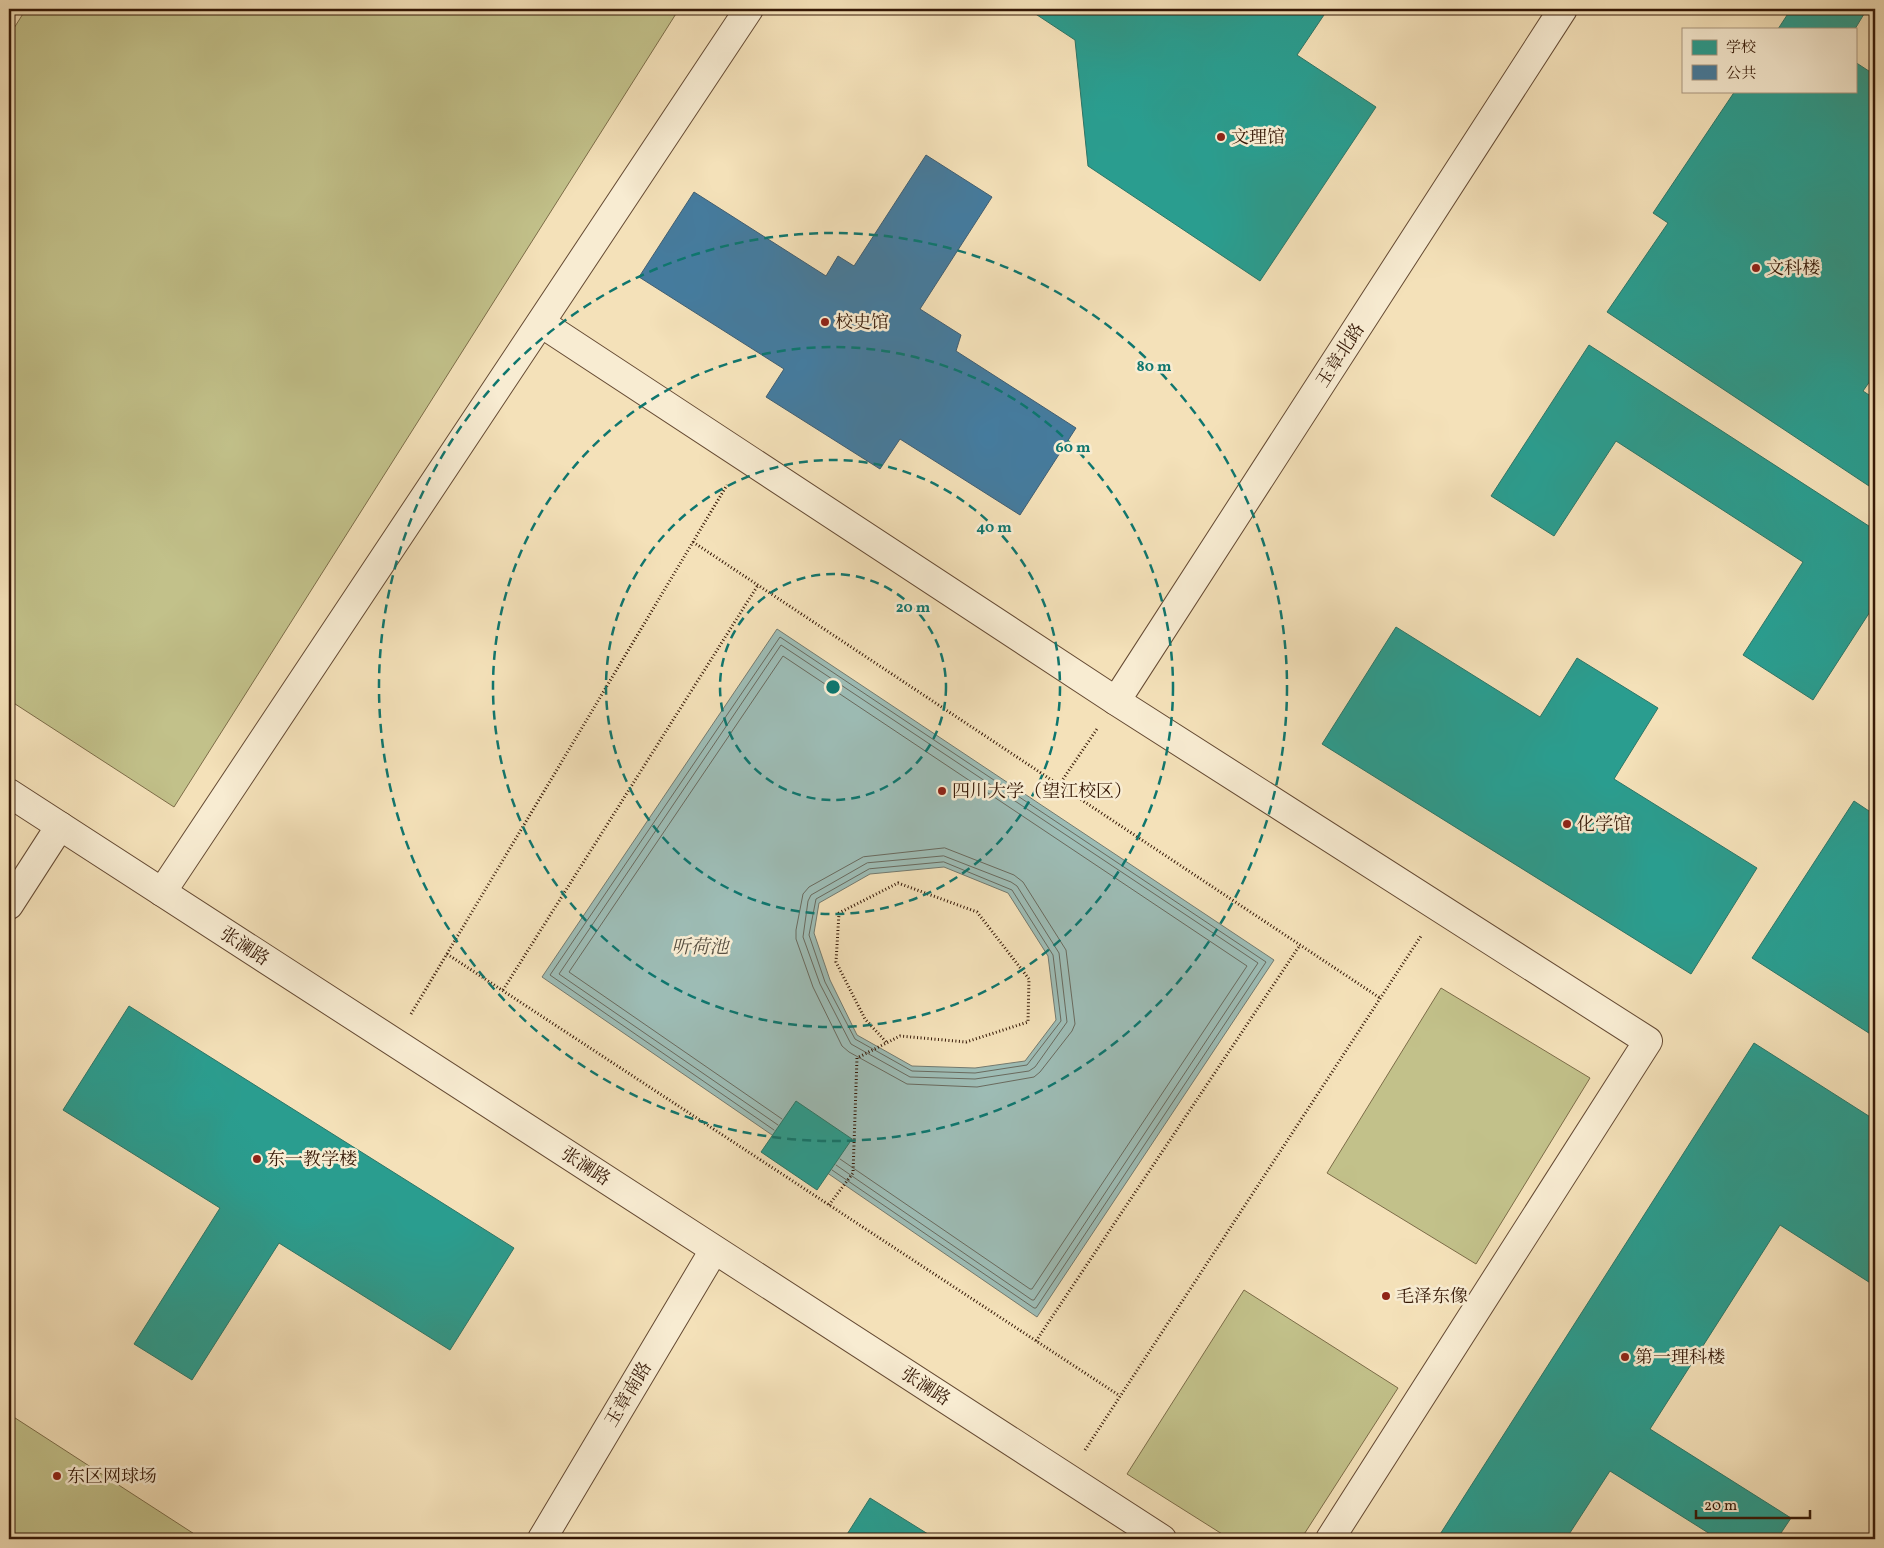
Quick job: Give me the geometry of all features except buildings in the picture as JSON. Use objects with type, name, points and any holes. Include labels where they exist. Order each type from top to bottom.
[{"type":"street","points":[[162,892],[749,9]]},
{"type":"street","name":"玉章北路","points":[[1116,701],[1563,9]]},
{"type":"street","points":[[541,323],[1116,701],[1648,1042],[1330,1539]]},
{"type":"street","name":"张澜路","points":[[9,793],[1162,1539]]},
{"type":"street","points":[[9,905],[60,826]]},
{"type":"street","name":"玉章南路","points":[[542,1539],[714,1250]]},
{"type":"path","points":[[394,1042],[744,456]]},
{"type":"path","points":[[693,542],[1380,998]]},
{"type":"path","points":[[503,990],[758,585]]},
{"type":"path","points":[[1059,785],[1116,701]]},
{"type":"path","points":[[830,1205],[853,1173],[857,1058],[887,1044],[900,1036],[966,1042],[1028,1022],[1029,979],[977,912],[898,883],[839,913],[836,962],[866,1020],[887,1044]]},
{"type":"path","points":[[1067,1478],[1439,908]]},
{"type":"path","points":[[1036,1341],[1300,945]]},
{"type":"path","points":[[447,954],[1120,1396]]},
{"type":"shaded area","points":[[26,9],[679,9],[174,807],[9,700],[9,36]]},
{"type":"shaded area","points":[[1441,988],[1590,1078],[1476,1264],[1327,1173]]},
{"type":"shaded area","points":[[1244,1290],[1398,1388],[1301,1539],[1230,1539],[1127,1474]]},
{"type":"shaded area","name":"东区网球场","points":[[9,1414],[202,1539],[9,1539]]},
{"type":"water","name":"听荷池","points":[[777,629],[1274,960],[1037,1317],[542,977]],"holes":[[[944,867],[1008,893],[1048,956],[1056,1020],[1025,1061],[975,1068],[912,1066],[857,1035],[830,980],[814,933],[819,903],[870,874]]]},
{"type":"place","name":"文理馆","points":[[1221,137]]},
{"type":"place","name":"文科楼","points":[[1756,268]]},
{"type":"place","name":"校史馆","points":[[825,322]]},
{"type":"place","name":"四川大学（望江校区）","points":[[942,791]]},
{"type":"place","name":"化学馆","points":[[1567,824]]},
{"type":"place","name":"东一教学楼","points":[[257,1159]]},
{"type":"place","name":"毛泽东像","points":[[1386,1296]]},
{"type":"place","name":"第一理科楼","points":[[1625,1357]]},
{"type":"place","name":"东区网球场","points":[[57,1476]]}]
